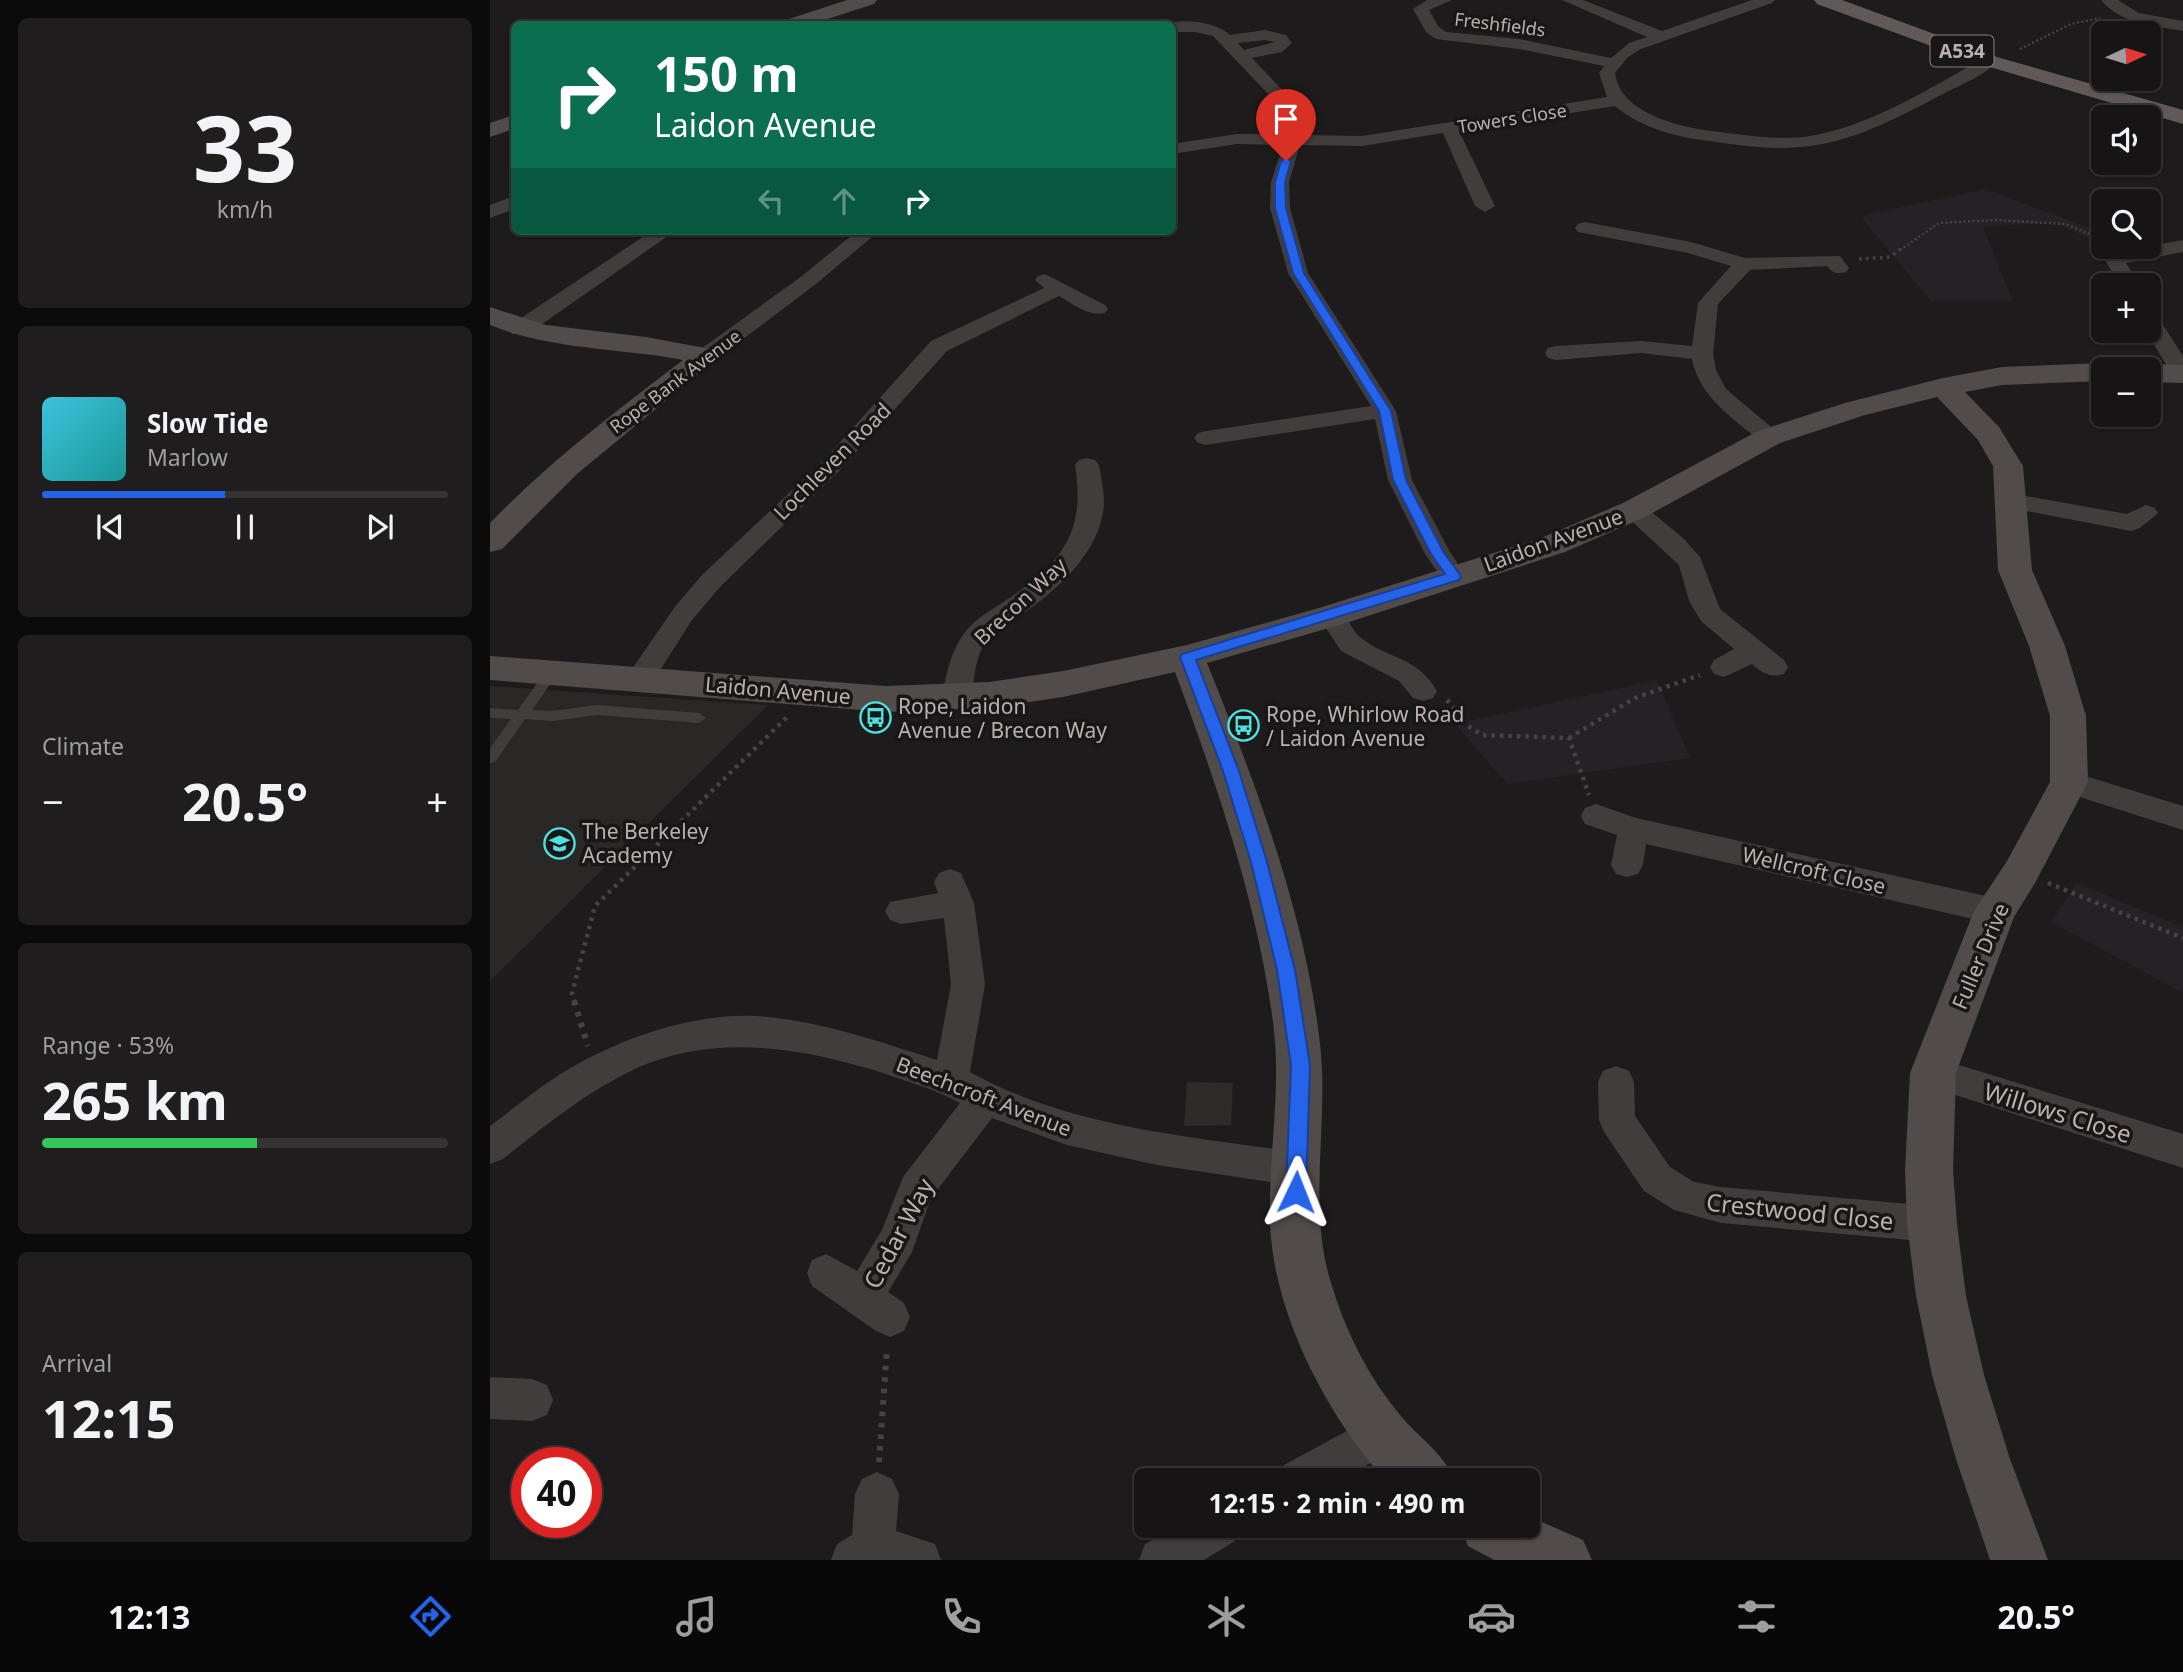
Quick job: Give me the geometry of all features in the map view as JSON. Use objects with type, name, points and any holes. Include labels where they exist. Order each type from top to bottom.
[{"type":"main road","name":"A534","points":[[1825,0],[1990,61],[2183,117]]},
{"type":"street","points":[[802,21],[867,0]]},
{"type":"street","name":"Freshfields","points":[[1444,0],[1421,9],[1432,29],[1442,36],[1519,44],[1613,62]]},
{"type":"street","name":"Freshfields","points":[[1570,0],[1662,37]]},
{"type":"street","points":[[1767,0],[1629,49],[1613,62],[1607,79],[1612,91],[1639,115],[1675,130],[1745,140],[1806,141],[1861,125],[1990,61]]},
{"type":"street","points":[[2109,0],[2125,12],[2144,19],[2183,26]]},
{"type":"street","points":[[1176,27],[1219,33],[1278,94],[1293,130],[1293,140],[1280,182],[1280,208],[1298,273],[1385,411],[1400,480],[1438,554],[1454,576]]},
{"type":"street","points":[[1228,40],[1265,35],[1283,40],[1283,45],[1276,49],[1241,55]]},
{"type":"street","name":"Towers Close","points":[[1485,206],[1449,128],[1619,100]]},
{"type":"street","points":[[490,130],[511,123]]},
{"type":"street","points":[[1176,148],[1237,139],[1362,141],[1449,128]]},
{"type":"street","points":[[490,212],[511,203]]},
{"type":"street","points":[[1585,228],[1690,247],[1744,264],[1832,259]]},
{"type":"street","points":[[520,329],[659,235]]},
{"type":"street","name":"Rope Bank Avenue","points":[[490,542],[527,501],[580,454],[864,235]]},
{"type":"street","points":[[2161,246],[2183,246]]},
{"type":"street","points":[[1744,264],[1708,303],[1702,354],[1705,370],[1717,393],[1769,437]]},
{"type":"street","points":[[1038,276],[1098,309]]},
{"type":"street","name":"Lochleven Road","points":[[640,679],[683,614],[711,581],[832,465],[939,346],[1060,288]]},
{"type":"street","points":[[490,316],[520,329],[553,337],[636,344],[706,356]]},
{"type":"street","points":[[2161,338],[2182,374]]},
{"type":"street","points":[[1557,355],[1641,347],[1702,354]]},
{"type":"street","name":"Laidon Avenue","points":[[490,668],[886,699],[956,698],[1049,686],[1187,657],[1331,615],[1553,544],[1634,510],[1769,437],[1855,409],[1943,387],[2002,376],[2091,373]]},
{"type":"street","points":[[2161,373],[2182,374]]},
{"type":"street","name":"Fuller Drive","points":[[1943,387],[2002,450],[2008,466],[2015,570],[2047,646],[2068,716],[2068,782],[2021,872],[1995,911],[1933,1073],[1928,1170],[1941,1296],[1958,1375],[1983,1460],[2020,1560]]},
{"type":"street","points":[[1206,438],[1385,411]]},
{"type":"street","name":"Brecon Way","points":[[956,698],[964,658],[976,637],[1034,594],[1075,549],[1092,505],[1087,465]]},
{"type":"street","points":[[2010,501],[2141,526]]},
{"type":"street","points":[[1634,510],[1683,553],[1696,573],[1702,601],[1710,615],[1764,659],[1724,667]]},
{"type":"street","points":[[1331,615],[1351,644],[1421,677]]},
{"type":"street","points":[[1187,657],[1231,771],[1259,862],[1286,970],[1301,1065],[1296,1239],[1311,1302],[1337,1370],[1380,1434],[1414,1468]]},
{"type":"street","points":[[2068,782],[2183,818]]},
{"type":"street","name":"Wellcroft Close","points":[[1596,816],[1633,829],[1995,911]]},
{"type":"street","points":[[1627,865],[1633,829]]},
{"type":"street","points":[[901,911],[954,892],[968,984],[951,1080]]},
{"type":"street","name":"Beechcroft Avenue","points":[[490,1147],[546,1103],[593,1061],[627,1056],[670,1041],[722,1031],[752,1031],[849,1047],[951,1080],[985,1100],[1067,1129],[1157,1148],[1296,1169]]},
{"type":"street","name":"Willows Close","points":[[1933,1073],[2183,1151]]},
{"type":"street","name":"Crestwood Close","points":[[1616,1082],[1617,1120],[1634,1149],[1657,1179],[1687,1198],[1721,1205],[1932,1224]]},
{"type":"street","name":"Cedar Way","points":[[826,1273],[876,1308],[916,1189],[985,1100]]},
{"type":"street","points":[[490,1398],[532,1400]]},
{"type":"street","points":[[1320,1468],[1380,1434]]},
{"type":"street","points":[[877,1494],[863,1553],[919,1560]]},
{"type":"street","points":[[1161,1560],[1199,1538]]},
{"type":"street","points":[[1511,1538],[1563,1560]]},
{"type":"lane","points":[[490,758],[552,672]]},
{"type":"lane","points":[[490,713],[553,716],[597,710],[699,718]]},
{"type":"path","points":[[1990,61],[2071,24],[2125,12]]},
{"type":"path","points":[[1832,259],[1891,257],[1939,223],[1995,220],[2065,224],[2091,238]]},
{"type":"path","points":[[1421,677],[1445,698],[1468,726],[1482,735],[1569,738],[1635,698],[1724,667]]},
{"type":"path","points":[[593,1061],[572,993],[595,906],[813,692]]},
{"type":"path","points":[[1569,738],[1596,816]]},
{"type":"path","points":[[2021,872],[2183,938]]},
{"type":"path","points":[[876,1308],[877,1494]]},
{"type":"shaded area","points":[[1985,189],[2091,229],[2091,240],[2056,223],[1983,227],[2013,301],[1931,301],[1860,216]]},
{"type":"shaded area","points":[[1657,680],[1690,758],[1507,784],[1455,724]]},
{"type":"shaded area","name":"The Berkeley Academy","points":[[490,686],[768,705],[490,981]]},
{"type":"shaded area","points":[[2077,883],[2183,927],[2183,993],[2051,922]]},
{"type":"building","points":[[1187,1082],[1233,1083],[1231,1125],[1184,1126]]},
{"type":"place","name":"Rope, Laidon Avenue / Brecon Way","points":[[875,718]]},
{"type":"place","name":"Rope, Whirlow Road / Laidon Avenue","points":[[1243,726]]},
{"type":"place","name":"The Berkeley Academy","points":[[559,843]]},
{"type":"route","points":[[1286,161],[1280,182],[1280,208],[1298,273],[1385,411],[1400,480],[1438,554],[1454,576],[1187,657],[1231,771],[1259,862],[1286,970],[1301,1065],[1296,1192]]}]
